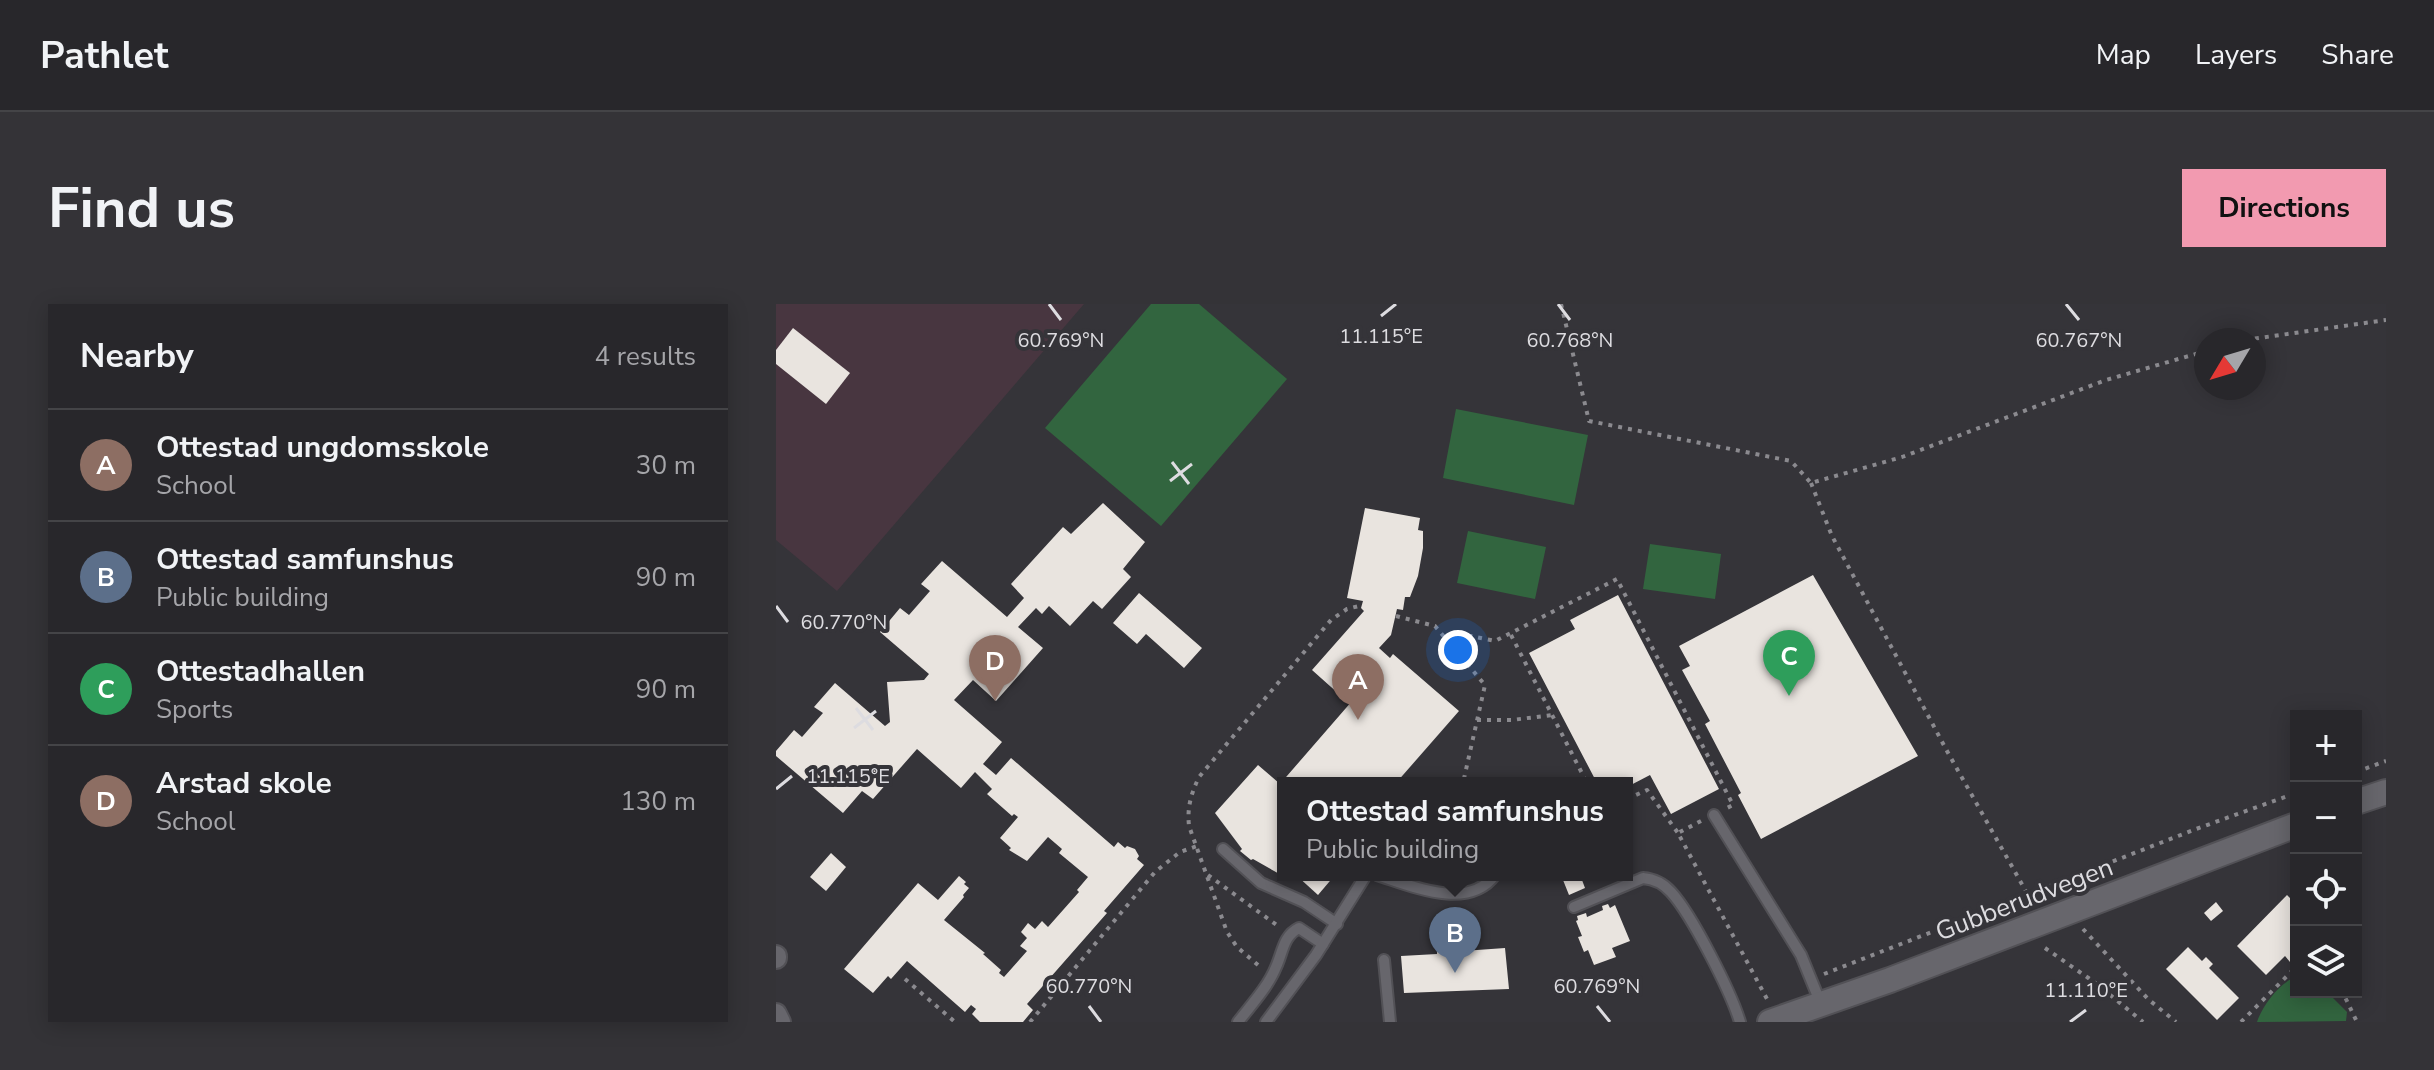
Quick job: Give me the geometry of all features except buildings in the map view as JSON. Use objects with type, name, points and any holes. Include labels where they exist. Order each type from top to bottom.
[{"type":"main road","points":[[2362,800],[2386,792]]},
{"type":"main road","name":"Gubberudvegen","points":[[1770,1014],[1821,1006],[2290,827]]},
{"type":"street","points":[[776,1014],[780,1022]]},
{"type":"lane","points":[[1714,815],[1801,955],[1821,1006]]},
{"type":"lane","points":[[1223,849],[1261,883],[1304,902],[1337,924]]},
{"type":"lane","points":[[1574,907],[1643,878],[1654,879],[1663,885],[1673,894],[1690,921],[1728,992],[1740,1022]]},
{"type":"lane","points":[[1266,1022],[1337,924],[1362,881]]},
{"type":"lane","points":[[1400,881],[1451,894],[1473,892],[1490,881]]},
{"type":"lane","points":[[1238,1022],[1275,971],[1285,941],[1292,931],[1299,928],[1323,944]]},
{"type":"lane","points":[[1384,960],[1390,1022]]},
{"type":"path","points":[[1561,304],[1589,421],[1791,461],[1811,483],[1832,536],[1947,751],[2029,895]]},
{"type":"path","points":[[2266,337],[2386,320]]},
{"type":"path","points":[[1811,483],[1902,457],[2106,380],[2194,354]]},
{"type":"path","points":[[1449,642],[1471,636],[1495,641],[1617,579],[1733,805],[1678,833]]},
{"type":"path","points":[[1258,965],[1232,941],[1189,826],[1187,811],[1199,777],[1331,620],[1347,609],[1359,606]]},
{"type":"path","points":[[1396,616],[1435,626],[1485,685],[1464,777]]},
{"type":"path","points":[[1511,635],[1584,777]]},
{"type":"path","points":[[1477,720],[1552,715]]},
{"type":"path","points":[[2362,770],[2386,761]]},
{"type":"path","points":[[1633,796],[1647,790],[1678,833],[1770,1014]]},
{"type":"path","points":[[1810,979],[2290,795]]},
{"type":"path","points":[[1030,1022],[1155,872],[1180,852],[1197,846]]},
{"type":"path","points":[[1206,874],[1278,926]]},
{"type":"path","points":[[2068,913],[2119,970],[2176,1022]]},
{"type":"path","points":[[2027,928],[2042,946],[2097,984],[2143,1022]]},
{"type":"path","points":[[2241,1022],[2290,973]]},
{"type":"path","points":[[905,979],[955,1022]]},
{"type":"path","points":[[2345,998],[2357,1022]]},
{"type":"shaded area","points":[[776,304],[1084,304],[837,591],[776,540]]},
{"type":"green space","points":[[1151,304],[1199,304],[1287,379],[1161,526],[1045,428]]},
{"type":"green space","points":[[1456,409],[1588,435],[1574,505],[1443,478]]},
{"type":"green space","points":[[1468,531],[1546,547],[1535,599],[1457,583]]},
{"type":"green space","points":[[1650,544],[1721,554],[1715,599],[1643,589]]},
{"type":"green space","points":[[2290,980],[2290,998],[2333,998],[2347,1012],[2346,1021],[2257,1022],[2272,995]]},
{"type":"place","name":"Ottestadhallen","points":[[1789,696]]},
{"type":"place","name":"Arstad skole","points":[[995,701]]},
{"type":"place","name":"Ottestad ungdomsskole","points":[[1358,720]]},
{"type":"place","name":"Ottestad samfunshus","points":[[1455,973]]}]
